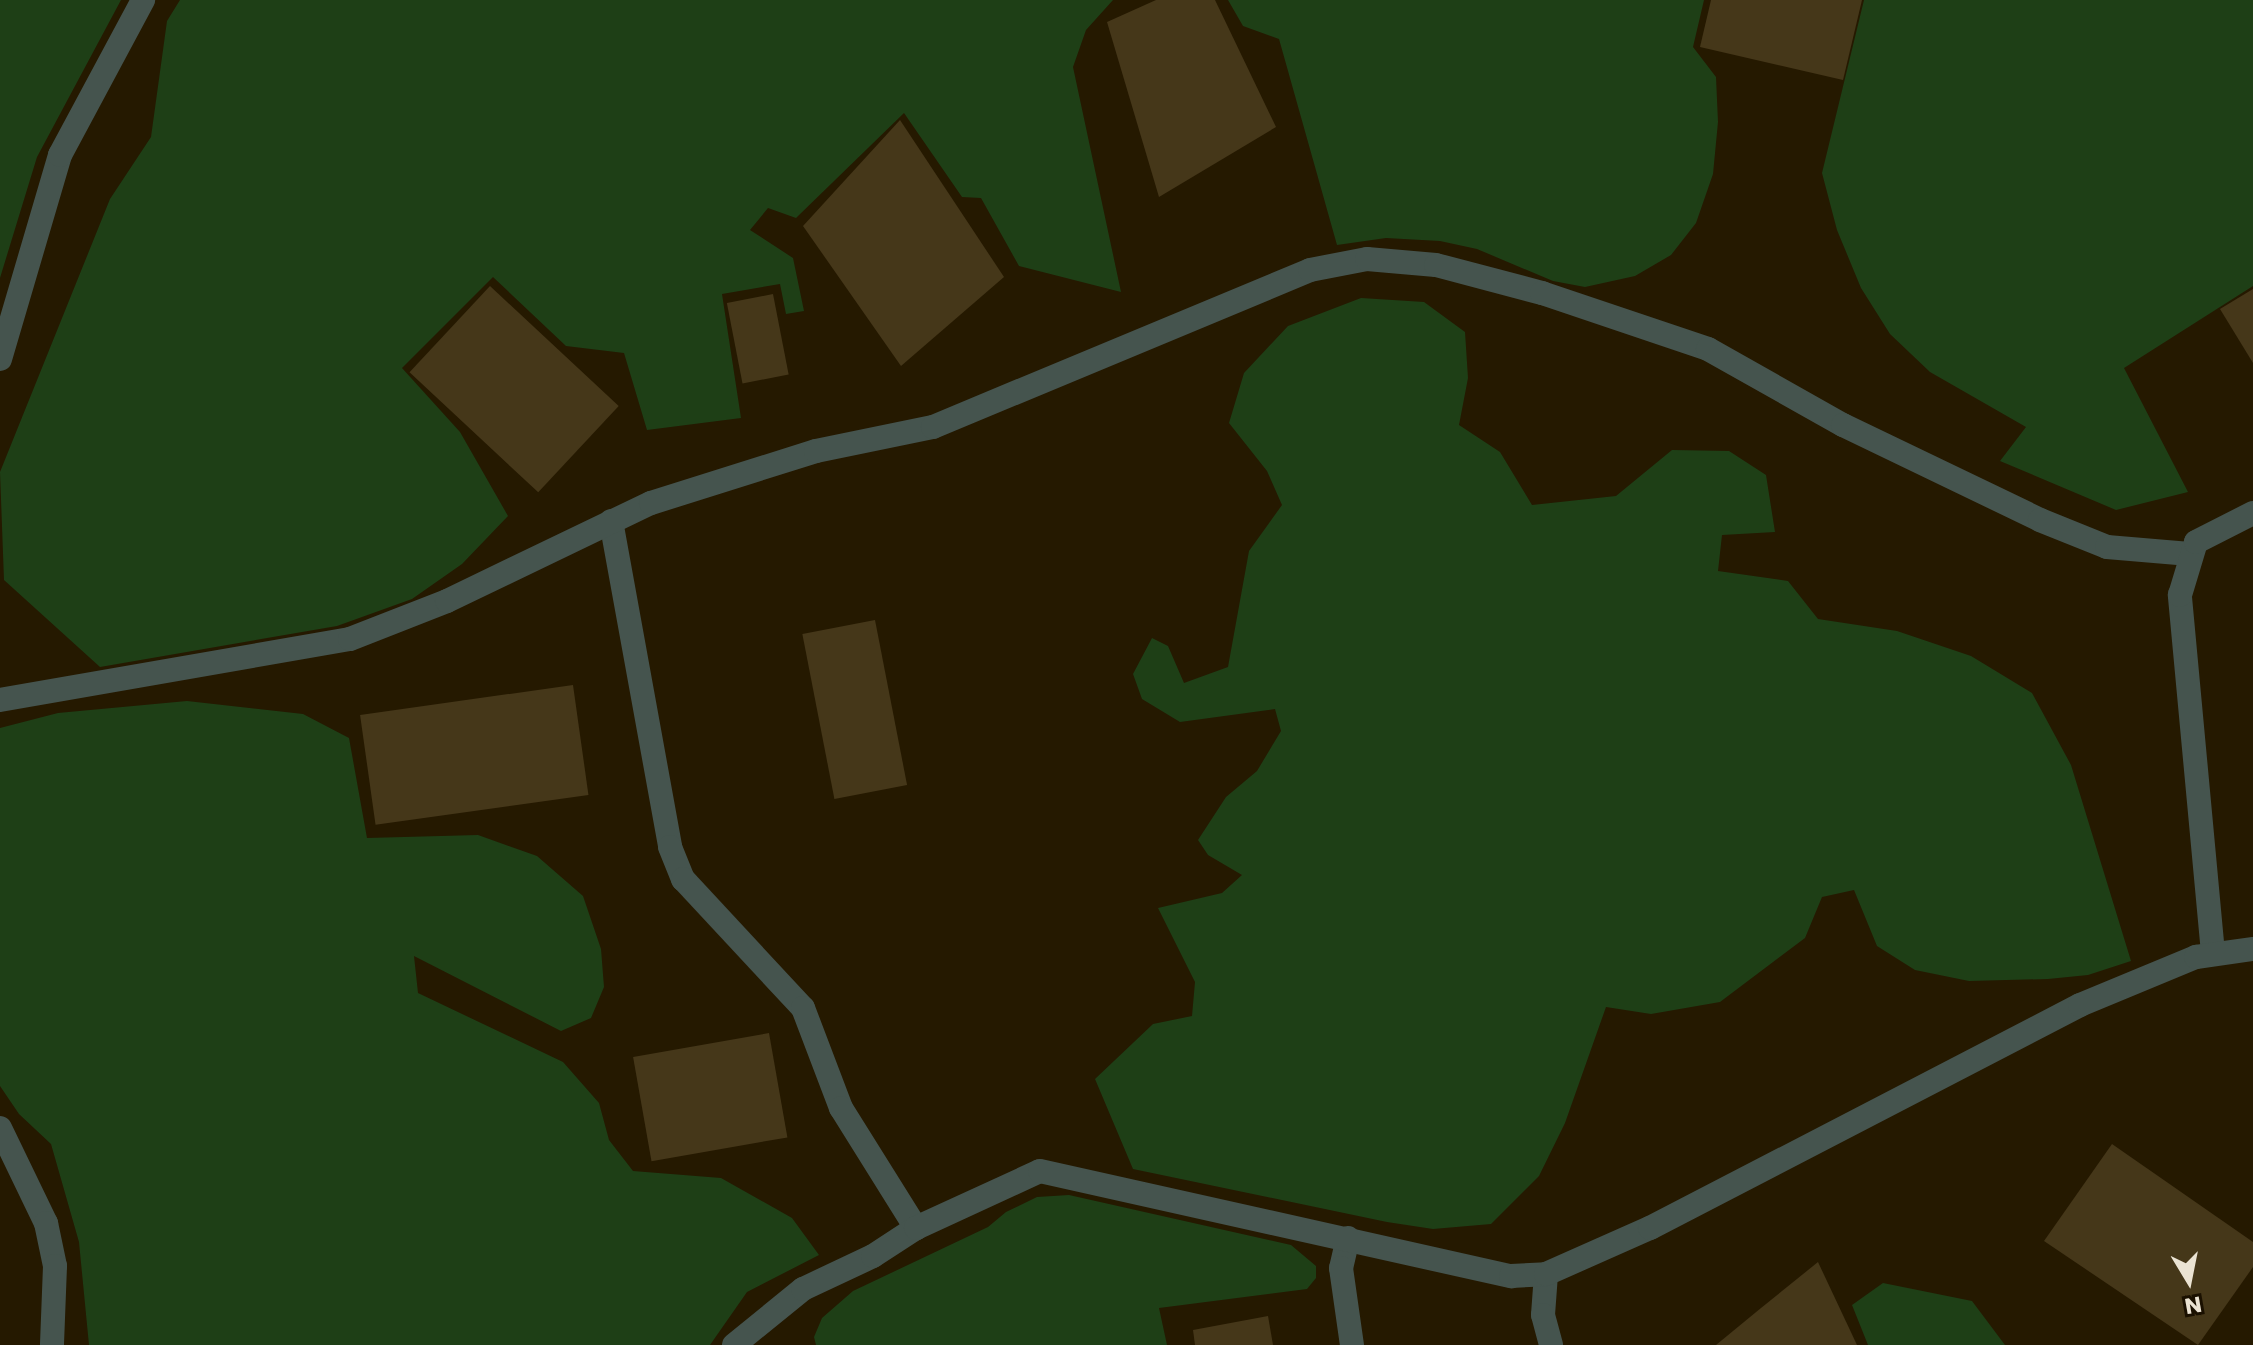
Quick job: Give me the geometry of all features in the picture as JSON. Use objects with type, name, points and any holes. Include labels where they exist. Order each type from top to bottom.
[{"type":"lane","points":[[0,359],[60,155],[143,0]]},
{"type":"lane","points":[[0,700],[350,639],[447,601],[611,521],[750,469],[933,427],[1310,270],[1367,259],[1436,265],[1542,293],[1708,349],[1843,425],[2040,520],[2107,547],[2190,554]]},
{"type":"lane","points":[[2213,953],[2180,595],[2196,542],[2253,513]]},
{"type":"lane","points":[[611,521],[670,847],[679,869],[803,1008],[841,1108],[916,1228]]},
{"type":"lane","points":[[734,1345],[803,1289],[873,1256],[916,1228],[1040,1171],[1511,1276],[1546,1274],[1650,1228],[2025,1030],[2213,953],[2253,949]]},
{"type":"lane","points":[[0,1128],[46,1223],[55,1266],[52,1345]]},
{"type":"lane","points":[[1348,1238],[1341,1268],[1352,1345]]},
{"type":"lane","points":[[1546,1274],[1543,1315],[1551,1345]]},
{"type":"green space","points":[[0,0],[121,0],[37,157],[0,278]]},
{"type":"green space","points":[[180,0],[1113,0],[1086,30],[1073,67],[1121,292],[1019,266],[981,198],[962,197],[904,113],[796,218],[768,208],[750,230],[793,258],[804,311],[786,314],[780,284],[722,294],[741,418],[647,430],[624,353],[566,346],[493,277],[402,368],[460,432],[508,516],[462,564],[412,599],[337,626],[100,667],[4,580],[0,472],[110,199],[151,137],[167,21]]},
{"type":"green space","points":[[1228,0],[1704,0],[1693,47],[1716,77],[1718,122],[1713,174],[1696,223],[1671,255],[1635,276],[1585,287],[1553,281],[1477,249],[1440,241],[1386,238],[1337,245],[1279,39],[1243,26]]},
{"type":"green space","points":[[1864,0],[2253,0],[2253,286],[2124,368],[2188,492],[2116,510],[2000,461],[2026,427],[1930,372],[1890,334],[1861,288],[1837,230],[1822,173]]},
{"type":"green space","points":[[1361,298],[1424,302],[1465,332],[1468,378],[1459,425],[1500,452],[1532,505],[1616,496],[1672,450],[1729,451],[1766,475],[1775,532],[1722,535],[1718,571],[1788,581],[1818,619],[1897,631],[1971,656],[2032,693],[2071,765],[2131,961],[2088,975],[2048,979],[1969,981],[1915,970],[1877,946],[1854,890],[1822,897],[1805,938],[1720,1002],[1651,1014],[1606,1007],[1565,1123],[1539,1176],[1491,1224],[1433,1229],[1387,1222],[1133,1169],[1095,1079],[1153,1024],[1192,1016],[1195,982],[1158,908],[1222,893],[1242,875],[1208,855],[1198,840],[1226,797],[1257,771],[1281,731],[1275,709],[1180,722],[1142,699],[1133,674],[1152,638],[1168,646],[1184,683],[1228,667],[1249,551],[1282,505],[1267,471],[1229,423],[1244,373],[1288,326]]},
{"type":"green space","points":[[187,701],[303,714],[349,738],[367,838],[478,835],[537,856],[583,896],[601,949],[604,987],[591,1018],[561,1031],[414,956],[418,993],[563,1062],[599,1103],[609,1140],[633,1171],[721,1178],[792,1218],[819,1255],[747,1292],[710,1345],[89,1345],[79,1242],[51,1144],[19,1114],[0,1086],[0,728],[58,713]]},
{"type":"green space","points":[[1069,1195],[1291,1245],[1316,1266],[1316,1278],[1307,1289],[1159,1308],[1167,1345],[816,1345],[814,1337],[822,1318],[853,1291],[988,1227],[1006,1212],[1037,1197]]},
{"type":"green space","points":[[1883,1283],[1972,1301],[2005,1345],[1868,1345],[1852,1305]]},
{"type":"building","points":[[1156,0],[1215,0],[1276,127],[1159,197],[1107,22]]},
{"type":"building","points":[[1711,0],[1862,0],[1843,80],[1700,47]]},
{"type":"building","points":[[900,120],[1004,277],[901,366],[803,226]]},
{"type":"building","points":[[490,286],[619,406],[538,492],[410,372]]},
{"type":"building","points":[[2253,289],[2253,363],[2220,309]]},
{"type":"building","points":[[773,294],[789,374],[743,383],[727,303]]},
{"type":"building","points":[[875,620],[907,785],[834,799],[802,634]]},
{"type":"building","points":[[573,685],[588,795],[376,825],[360,715]]},
{"type":"building","points":[[769,1033],[787,1137],[652,1161],[633,1057]]},
{"type":"building","points":[[2112,1144],[2253,1242],[2253,1267],[2198,1345],[2044,1241]]},
{"type":"building","points":[[1818,1262],[1857,1345],[1716,1345],[1761,1308]]},
{"type":"building","points":[[1268,1316],[1273,1345],[1195,1345],[1193,1330]]}]
